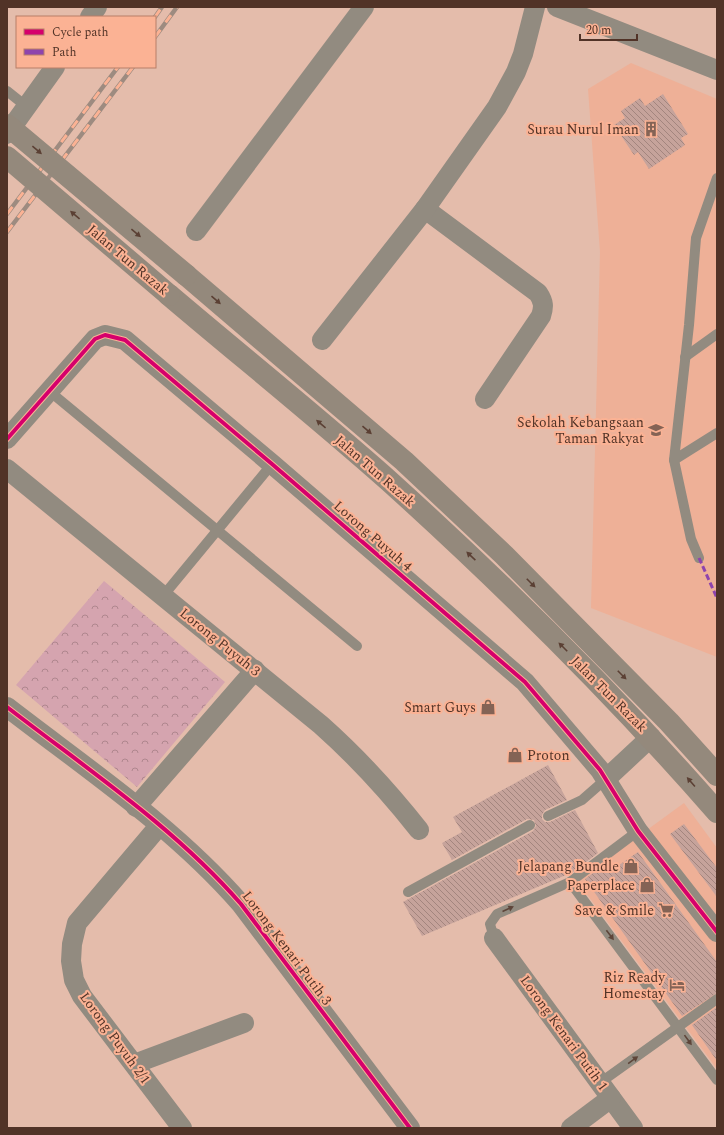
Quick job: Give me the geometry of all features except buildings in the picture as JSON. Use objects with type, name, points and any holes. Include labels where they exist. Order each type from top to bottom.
[{"type":"main road","name":"Jalan Tun Razak","points":[[7,125],[404,461],[492,545],[669,722],[717,775]]},
{"type":"main road","name":"Jalan Tun Razak","points":[[7,157],[399,491],[487,571],[651,737],[717,812]]},
{"type":"street","points":[[91,16],[97,7]]},
{"type":"street","points":[[196,231],[364,7]]},
{"type":"street","points":[[322,340],[425,209],[498,107],[523,54],[535,7]]},
{"type":"street","points":[[558,7],[717,70]]},
{"type":"street","points":[[7,134],[54,68]]},
{"type":"street","points":[[425,209],[538,293],[543,300],[544,308],[541,316],[485,399]]},
{"type":"street","name":"Lorong Puyuh 4","points":[[48,390],[94,339],[105,336],[125,340],[272,464],[525,682],[606,779],[638,830],[717,932]]},
{"type":"street","points":[[7,439],[48,390]]},
{"type":"street","name":"Lorong Puyuh 3","points":[[7,469],[256,670],[352,752],[397,803],[418,830]]},
{"type":"street","points":[[136,807],[256,670]]},
{"type":"street","name":"Lorong Kenari Putih 3","points":[[7,707],[136,807],[218,878],[241,904],[410,1128]]},
{"type":"street","points":[[606,779],[651,737]]},
{"type":"street","name":"Lorong Puyuh 2/1","points":[[159,826],[77,923],[72,944],[71,961],[74,980],[82,996],[182,1128]]},
{"type":"street","name":"Lorong Kenari Putih 1","points":[[494,938],[633,1128]]},
{"type":"street","points":[[134,1064],[244,1023]]},
{"type":"street","points":[[571,1128],[606,1090]]},
{"type":"lane","points":[[7,91],[26,107]]},
{"type":"lane","points":[[699,558],[689,532],[674,460],[696,238],[717,178]]},
{"type":"lane","points":[[685,357],[717,334]]},
{"type":"lane","points":[[48,390],[357,646]]},
{"type":"lane","points":[[674,460],[717,433]]},
{"type":"lane","points":[[163,596],[272,464]]},
{"type":"lane","points":[[548,816],[582,800],[606,779]]},
{"type":"lane","points":[[408,892],[530,825]]},
{"type":"lane","points":[[494,938],[490,924],[497,914],[570,882],[638,830]]},
{"type":"lane","points":[[570,882],[717,1080]]},
{"type":"lane","points":[[606,1090],[678,1027],[717,1000]]},
{"type":"shaded area","name":"Sekolah Kebangsaan Taman Rakyat","points":[[631,63],[717,99],[717,657],[591,608],[600,252],[588,89]]},
{"type":"shaded area","points":[[684,803],[717,848],[717,1069],[577,881]]},
{"type":"green space","points":[[104,581],[225,682],[137,787],[16,685]]},
{"type":"railway","points":[[156,16],[162,7]]},
{"type":"railway","points":[[156,36],[177,7]]},
{"type":"railway","points":[[7,214],[117,68]]},
{"type":"railway","points":[[7,232],[132,68]]},
{"type":"marked path","points":[[699,558],[717,598]]},
{"type":"cycle path","points":[[7,439],[95,339],[105,335],[125,340],[272,464],[525,682],[600,770],[638,831],[717,932]]},
{"type":"cycle path","points":[[7,707],[99,776],[159,824],[215,876],[241,904],[410,1128]]},
{"type":"place","name":"Surau Nurul Iman","points":[[651,129]]},
{"type":"place","name":"Sekolah Kebangsaan Taman Rakyat","points":[[656,430]]},
{"type":"place","name":"Smart Guys","points":[[488,707]]},
{"type":"place","name":"Proton","points":[[515,755]]},
{"type":"place","name":"Jelapang Bundle","points":[[631,866]]},
{"type":"place","name":"Paperplace","points":[[647,885]]},
{"type":"place","name":"Save & Smile","points":[[666,910]]},
{"type":"place","name":"Riz Ready Homestay","points":[[677,985]]}]
